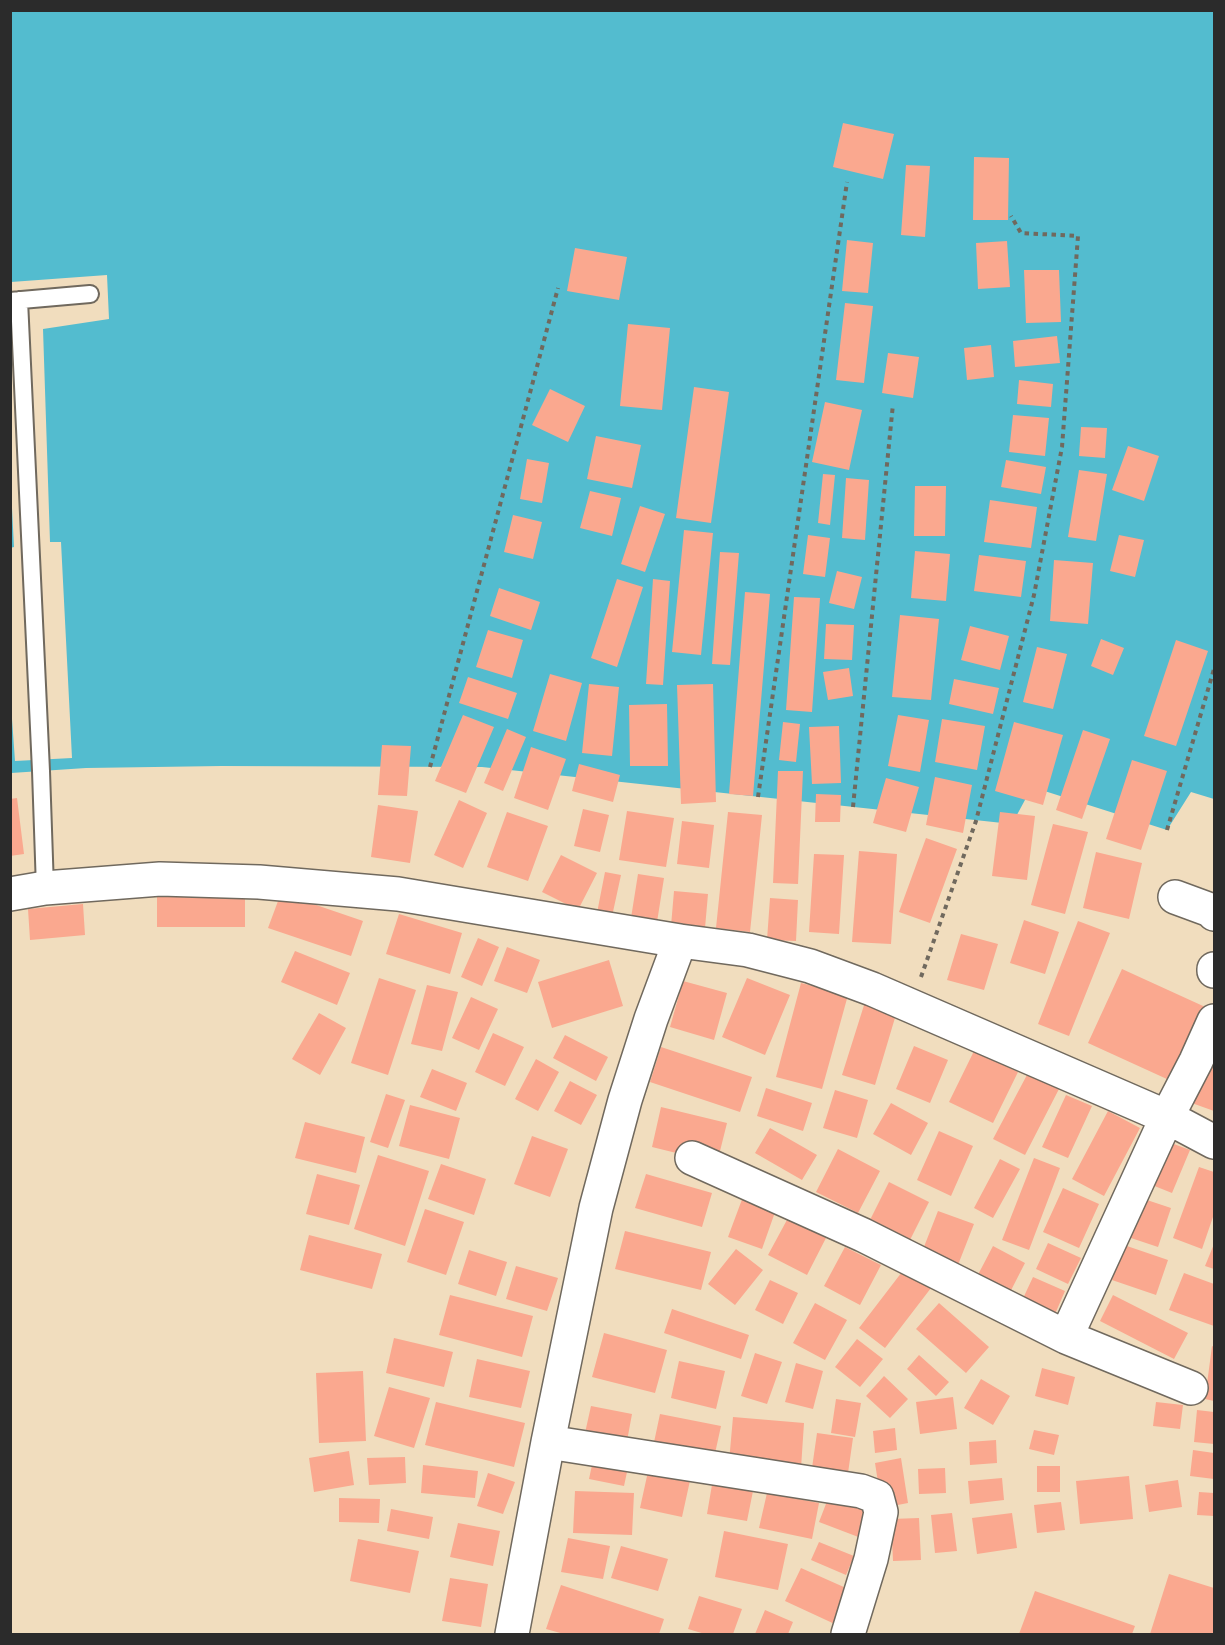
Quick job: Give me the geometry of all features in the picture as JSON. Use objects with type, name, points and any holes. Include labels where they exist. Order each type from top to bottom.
[{"type":"street","points":[[10,894],[45,888],[160,879],[271,883],[398,894],[747,950],[810,966],[872,988],[1167,1117],[1215,1142]]},
{"type":"street","points":[[1175,897],[1213,911],[1215,914]]},
{"type":"street","points":[[512,1635],[548,1442],[596,1208],[651,1019],[680,941]]},
{"type":"street","points":[[1066,1337],[1167,1117],[1215,1021]]},
{"type":"street","points":[[692,1158],[863,1235],[1066,1337],[1191,1388]]},
{"type":"street","points":[[548,1442],[861,1491],[876,1497],[881,1512],[879,1522],[871,1559],[848,1635]]},
{"type":"lane","points":[[45,888],[41,771],[15,301],[90,294]]},
{"type":"path","points":[[758,797],[847,182]]},
{"type":"path","points":[[911,1006],[976,821],[1034,595],[1062,447],[1078,236],[1021,233],[1011,216]]},
{"type":"path","points":[[430,767],[558,288]]},
{"type":"path","points":[[853,807],[893,404]]},
{"type":"path","points":[[1167,830],[1215,669]]},
{"type":"water","points":[[11,11],[1214,11],[1214,799],[1191,792],[1167,830],[1032,787],[1012,824],[482,767],[222,766],[86,768],[11,773]]},
{"type":"pier","points":[[107,275],[109,319],[43,329],[50,542],[61,542],[72,758],[15,761],[10,691],[10,548],[14,547],[10,469],[11,282]]},
{"type":"building","points":[[843,123],[894,134],[883,179],[833,167]]},
{"type":"building","points":[[974,157],[1009,158],[1008,220],[973,220]]},
{"type":"building","points":[[906,165],[930,166],[925,237],[901,235]]},
{"type":"building","points":[[847,240],[873,243],[868,293],[842,291]]},
{"type":"building","points":[[1007,241],[1010,287],[978,289],[976,243]]},
{"type":"building","points":[[575,248],[627,257],[619,300],[567,291]]},
{"type":"building","points":[[1024,270],[1059,270],[1061,322],[1026,323]]},
{"type":"building","points":[[845,303],[873,306],[864,383],[836,380]]},
{"type":"building","points":[[628,324],[670,328],[662,410],[620,406]]},
{"type":"building","points":[[1057,336],[1060,363],[1015,367],[1013,341]]},
{"type":"building","points":[[991,345],[994,377],[967,380],[964,348]]},
{"type":"building","points":[[888,353],[919,357],[913,398],[882,393]]},
{"type":"building","points":[[1019,380],[1053,384],[1051,407],[1017,404]]},
{"type":"building","points":[[694,387],[729,392],[711,523],[676,518]]},
{"type":"building","points":[[550,389],[585,406],[568,442],[532,425]]},
{"type":"building","points":[[825,402],[862,410],[849,470],[812,462]]},
{"type":"building","points":[[1013,415],[1049,418],[1045,456],[1009,452]]},
{"type":"building","points":[[1081,427],[1107,428],[1105,458],[1079,456]]},
{"type":"building","points":[[596,436],[641,445],[632,488],[587,479]]},
{"type":"building","points":[[1128,446],[1159,456],[1144,501],[1112,490]]},
{"type":"building","points":[[527,459],[549,463],[542,503],[520,499]]},
{"type":"building","points":[[1006,460],[1046,467],[1041,494],[1001,487]]},
{"type":"building","points":[[1079,470],[1107,474],[1096,541],[1068,537]]},
{"type":"building","points":[[823,474],[835,475],[830,525],[818,523]]},
{"type":"building","points":[[846,478],[869,480],[865,540],[842,538]]},
{"type":"building","points":[[915,486],[946,486],[945,536],[914,536]]},
{"type":"building","points":[[590,491],[621,498],[612,536],[580,528]]},
{"type":"building","points":[[990,500],[1037,507],[1031,548],[984,542]]},
{"type":"building","points":[[640,506],[665,514],[645,572],[621,564]]},
{"type":"building","points":[[513,515],[542,522],[533,559],[504,552]]},
{"type":"building","points":[[684,530],[713,533],[701,655],[672,652]]},
{"type":"building","points":[[808,535],[830,538],[825,577],[803,574]]},
{"type":"building","points":[[1119,535],[1144,540],[1135,577],[1110,571]]},
{"type":"building","points":[[915,551],[950,554],[946,601],[911,598]]},
{"type":"building","points":[[720,552],[739,553],[730,665],[712,664]]},
{"type":"building","points":[[979,555],[1026,561],[1021,597],[974,591]]},
{"type":"building","points":[[1054,560],[1093,563],[1088,624],[1050,621]]},
{"type":"building","points":[[837,571],[862,577],[854,609],[829,603]]},
{"type":"building","points":[[617,579],[643,587],[617,667],[591,658]]},
{"type":"building","points":[[653,579],[670,581],[663,685],[646,684]]},
{"type":"building","points":[[499,588],[540,602],[531,630],[490,616]]},
{"type":"building","points":[[745,592],[770,594],[753,796],[729,794]]},
{"type":"building","points":[[794,597],[820,598],[812,712],[786,710]]},
{"type":"building","points":[[900,615],[939,619],[931,700],[892,697]]},
{"type":"building","points":[[826,624],[854,625],[852,660],[824,659]]},
{"type":"building","points":[[970,626],[1009,636],[1000,670],[961,660]]},
{"type":"building","points":[[488,630],[523,640],[512,678],[476,667]]},
{"type":"building","points":[[1101,639],[1124,648],[1113,675],[1091,666]]},
{"type":"building","points":[[1176,640],[1208,651],[1176,746],[1144,736]]},
{"type":"building","points":[[1037,647],[1067,654],[1053,709],[1023,702]]},
{"type":"building","points":[[849,668],[853,696],[828,700],[823,672]]},
{"type":"building","points":[[550,674],[582,683],[566,741],[533,731]]},
{"type":"building","points":[[468,677],[517,693],[508,719],[459,703]]},
{"type":"building","points":[[954,679],[999,688],[993,714],[949,704]]},
{"type":"building","points":[[589,684],[619,687],[612,756],[582,753]]},
{"type":"building","points":[[713,684],[716,802],[681,804],[677,685]]},
{"type":"building","points":[[667,704],[668,766],[630,766],[629,705]]},
{"type":"building","points":[[463,715],[494,727],[466,793],[435,781]]},
{"type":"building","points":[[898,715],[929,720],[920,772],[888,766]]},
{"type":"building","points":[[942,719],[985,726],[977,770],[935,762]]},
{"type":"building","points":[[783,722],[800,724],[796,762],[779,760]]},
{"type":"building","points":[[1014,722],[1063,735],[1043,805],[995,791]]},
{"type":"building","points":[[839,726],[841,783],[812,784],[809,727]]},
{"type":"building","points":[[507,729],[526,737],[503,791],[484,783]]},
{"type":"building","points":[[1083,730],[1110,739],[1082,819],[1056,810]]},
{"type":"building","points":[[382,745],[411,746],[407,796],[378,795]]},
{"type":"building","points":[[531,747],[566,759],[548,810],[514,798]]},
{"type":"building","points":[[1132,760],[1167,771],[1141,850],[1106,839]]},
{"type":"building","points":[[579,764],[620,775],[613,802],[572,791]]},
{"type":"building","points":[[778,771],[803,771],[798,884],[773,883]]},
{"type":"building","points":[[935,777],[972,785],[963,833],[926,825]]},
{"type":"building","points":[[886,778],[919,787],[906,832],[873,823]]},
{"type":"building","points":[[816,794],[841,795],[840,822],[815,822]]},
{"type":"building","points":[[17,798],[24,854],[10,856],[10,799]]},
{"type":"building","points":[[459,800],[487,813],[463,868],[434,855]]},
{"type":"building","points":[[378,805],[418,811],[410,863],[371,857]]},
{"type":"building","points":[[583,809],[609,815],[600,852],[574,846]]},
{"type":"building","points":[[627,811],[674,818],[666,867],[619,860]]},
{"type":"building","points":[[507,812],[548,826],[528,881],[487,867]]},
{"type":"building","points":[[728,812],[762,815],[750,932],[716,928]]},
{"type":"building","points":[[1000,812],[1035,816],[1027,880],[992,876]]},
{"type":"building","points":[[682,821],[714,825],[709,868],[677,864]]},
{"type":"building","points":[[1053,824],[1088,832],[1065,914],[1031,905]]},
{"type":"building","points":[[926,838],[957,849],[930,923],[899,912]]},
{"type":"building","points":[[859,851],[897,854],[891,944],[852,942]]},
{"type":"building","points":[[1096,852],[1142,863],[1129,919],[1083,908]]},
{"type":"building","points":[[814,854],[844,855],[839,934],[809,932]]},
{"type":"building","points":[[561,855],[597,873],[578,910],[542,892]]},
{"type":"building","points":[[605,872],[621,875],[611,921],[596,918]]},
{"type":"building","points":[[638,874],[664,878],[657,922],[631,918]]},
{"type":"building","points":[[674,891],[708,894],[705,928],[671,926]]},
{"type":"building","points":[[281,893],[363,921],[351,956],[268,928]]},
{"type":"building","points":[[157,897],[245,897],[245,927],[157,927]]},
{"type":"building","points":[[770,898],[798,900],[796,941],[767,940]]},
{"type":"building","points":[[83,904],[85,935],[30,940],[28,909]]},
{"type":"building","points":[[399,914],[462,933],[450,974],[386,954]]},
{"type":"building","points":[[1024,920],[1059,932],[1045,974],[1010,963]]},
{"type":"building","points":[[1078,921],[1110,933],[1069,1036],[1038,1024]]},
{"type":"building","points":[[961,934],[998,944],[984,990],[947,980]]},
{"type":"building","points":[[478,938],[499,947],[482,986],[461,977]]},
{"type":"building","points":[[507,947],[540,960],[527,993],[494,981]]},
{"type":"building","points":[[295,951],[350,973],[337,1005],[281,982]]},
{"type":"building","points":[[609,960],[623,1006],[552,1028],[538,982]]},
{"type":"building","points":[[1122,969],[1214,1011],[1180,1085],[1088,1043]]},
{"type":"building","points":[[379,978],[416,990],[388,1075],[351,1063]]},
{"type":"building","points":[[747,978],[790,995],[765,1055],[722,1037]]},
{"type":"building","points":[[683,981],[727,993],[714,1040],[670,1027]]},
{"type":"building","points":[[801,983],[848,995],[822,1089],[776,1077]]},
{"type":"building","points":[[427,985],[458,992],[442,1051],[411,1044]]},
{"type":"building","points":[[471,997],[498,1009],[479,1050],[452,1038]]},
{"type":"building","points":[[865,1002],[897,1011],[875,1085],[842,1075]]},
{"type":"building","points":[[319,1013],[346,1028],[320,1075],[292,1059]]},
{"type":"building","points":[[493,1033],[524,1047],[505,1086],[475,1072]]},
{"type":"building","points":[[565,1035],[608,1057],[596,1081],[553,1058]]},
{"type":"building","points":[[1214,1036],[1214,1111],[1189,1102]]},
{"type":"building","points":[[914,1046],[948,1060],[930,1103],[896,1089]]},
{"type":"building","points":[[661,1047],[752,1077],[740,1112],[650,1082]]},
{"type":"building","points":[[974,1051],[1018,1072],[993,1123],[949,1102]]},
{"type":"building","points":[[536,1059],[559,1072],[538,1111],[515,1099]]},
{"type":"building","points":[[432,1069],[467,1083],[456,1111],[420,1097]]},
{"type":"building","points":[[1028,1073],[1059,1089],[1025,1155],[993,1139]]},
{"type":"building","points":[[570,1081],[597,1095],[581,1125],[554,1111]]},
{"type":"building","points":[[766,1088],[812,1103],[803,1131],[757,1116]]},
{"type":"building","points":[[835,1090],[868,1100],[857,1138],[823,1128]]},
{"type":"building","points":[[386,1094],[405,1100],[388,1148],[370,1142]]},
{"type":"building","points":[[1066,1095],[1092,1106],[1068,1158],[1042,1147]]},
{"type":"building","points":[[891,1103],[928,1123],[911,1155],[873,1134]]},
{"type":"building","points":[[410,1105],[460,1118],[449,1159],[399,1146]]},
{"type":"building","points":[[661,1107],[727,1123],[717,1163],[652,1147]]},
{"type":"building","points":[[1108,1111],[1140,1128],[1104,1196],[1072,1179]]},
{"type":"building","points":[[305,1122],[365,1137],[356,1173],[295,1158]]},
{"type":"building","points":[[770,1128],[817,1155],[802,1180],[755,1153]]},
{"type":"building","points":[[939,1131],[973,1146],[951,1196],[917,1180]]},
{"type":"building","points":[[532,1136],[568,1149],[550,1197],[514,1184]]},
{"type":"building","points":[[1163,1140],[1190,1150],[1172,1193],[1147,1183]]},
{"type":"building","points":[[838,1149],[880,1171],[858,1213],[816,1192]]},
{"type":"building","points":[[378,1155],[429,1171],[405,1246],[354,1229]]},
{"type":"building","points":[[1034,1158],[1060,1168],[1029,1250],[1002,1240]]},
{"type":"building","points":[[1000,1159],[1020,1169],[993,1218],[974,1208]]},
{"type":"building","points":[[441,1164],[486,1179],[474,1215],[428,1199]]},
{"type":"building","points":[[1199,1167],[1214,1172],[1214,1214],[1202,1249],[1173,1238]]},
{"type":"building","points":[[317,1174],[360,1185],[349,1225],[306,1214]]},
{"type":"building","points":[[646,1174],[712,1193],[702,1227],[635,1208]]},
{"type":"building","points":[[889,1182],[929,1202],[909,1242],[869,1222]]},
{"type":"building","points":[[747,1186],[780,1198],[762,1249],[728,1237]]},
{"type":"building","points":[[1063,1188],[1099,1204],[1079,1248],[1043,1232]]},
{"type":"building","points":[[1135,1196],[1171,1208],[1158,1247],[1122,1235]]},
{"type":"building","points":[[425,1209],[464,1222],[446,1275],[407,1262]]},
{"type":"building","points":[[938,1211],[974,1224],[956,1270],[920,1257]]},
{"type":"building","points":[[788,1218],[826,1238],[807,1275],[768,1255]]},
{"type":"building","points":[[625,1231],[711,1252],[701,1290],[615,1269]]},
{"type":"building","points":[[309,1235],[382,1254],[372,1289],[300,1270]]},
{"type":"building","points":[[1048,1243],[1081,1258],[1068,1284],[1036,1269]]},
{"type":"building","points":[[1214,1244],[1214,1269],[1205,1266]]},
{"type":"building","points":[[1124,1245],[1168,1260],[1156,1295],[1112,1280]]},
{"type":"building","points":[[993,1246],[1025,1263],[1004,1304],[971,1288]]},
{"type":"building","points":[[845,1247],[881,1265],[860,1305],[824,1286]]},
{"type":"building","points":[[736,1249],[763,1270],[735,1305],[708,1284]]},
{"type":"building","points":[[469,1250],[507,1262],[496,1296],[458,1284]]},
{"type":"building","points":[[516,1266],[558,1278],[547,1311],[506,1299]]},
{"type":"building","points":[[905,1268],[931,1288],[885,1348],[859,1328]]},
{"type":"building","points":[[1184,1273],[1214,1284],[1214,1326],[1169,1310]]},
{"type":"building","points":[[1033,1277],[1065,1291],[1052,1321],[1019,1307]]},
{"type":"building","points":[[770,1280],[798,1293],[783,1324],[755,1310]]},
{"type":"building","points":[[450,1295],[533,1316],[522,1357],[439,1335]]},
{"type":"building","points":[[1113,1295],[1188,1333],[1174,1359],[1100,1321]]},
{"type":"building","points":[[815,1303],[847,1320],[825,1360],[793,1343]]},
{"type":"building","points":[[939,1303],[989,1347],[966,1373],[916,1329]]},
{"type":"building","points":[[672,1309],[749,1335],[741,1359],[664,1333]]},
{"type":"building","points":[[604,1333],[667,1350],[655,1393],[592,1377]]},
{"type":"building","points":[[394,1338],[453,1352],[444,1387],[386,1373]]},
{"type":"building","points":[[857,1339],[883,1359],[860,1387],[835,1367]]},
{"type":"building","points":[[1212,1346],[1214,1347],[1214,1401],[1205,1399]]},
{"type":"building","points":[[755,1353],[782,1362],[767,1404],[741,1396]]},
{"type":"building","points":[[919,1355],[949,1382],[936,1396],[907,1369]]},
{"type":"building","points":[[477,1359],[530,1371],[521,1408],[469,1397]]},
{"type":"building","points":[[679,1361],[725,1371],[716,1409],[671,1398]]},
{"type":"building","points":[[796,1363],[823,1371],[813,1409],[785,1402]]},
{"type":"building","points":[[1042,1368],[1075,1377],[1068,1405],[1035,1396]]},
{"type":"building","points":[[363,1371],[366,1441],[319,1443],[316,1373]]},
{"type":"building","points":[[884,1376],[908,1399],[890,1418],[866,1396]]},
{"type":"building","points":[[981,1379],[1010,1396],[993,1425],[964,1408]]},
{"type":"building","points":[[389,1387],[430,1398],[414,1448],[374,1436]]},
{"type":"building","points":[[953,1397],[957,1429],[920,1434],[916,1402]]},
{"type":"building","points":[[836,1399],[861,1403],[855,1437],[831,1433]]},
{"type":"building","points":[[436,1402],[525,1423],[514,1467],[425,1445]]},
{"type":"building","points":[[1156,1402],[1183,1405],[1180,1429],[1153,1426]]},
{"type":"building","points":[[591,1406],[632,1414],[627,1441],[585,1433]]},
{"type":"building","points":[[1197,1410],[1214,1412],[1214,1444],[1194,1442]]},
{"type":"building","points":[[660,1414],[721,1426],[714,1458],[653,1447]]},
{"type":"building","points":[[733,1417],[804,1423],[801,1468],[729,1462]]},
{"type":"building","points":[[895,1428],[897,1450],[875,1453],[873,1431]]},
{"type":"building","points":[[1034,1430],[1059,1435],[1054,1455],[1029,1449]]},
{"type":"building","points":[[817,1433],[853,1438],[847,1480],[811,1475]]},
{"type":"building","points":[[996,1440],[997,1463],[970,1465],[969,1442]]},
{"type":"building","points":[[1193,1450],[1214,1453],[1214,1479],[1190,1476]]},
{"type":"building","points":[[349,1451],[354,1485],[314,1492],[309,1458]]},
{"type":"building","points":[[595,1451],[630,1458],[624,1486],[589,1479]]},
{"type":"building","points":[[405,1457],[406,1483],[369,1485],[367,1458]]},
{"type":"building","points":[[901,1458],[908,1503],[882,1508],[875,1463]]},
{"type":"building","points":[[423,1465],[478,1471],[475,1498],[421,1493]]},
{"type":"building","points":[[1037,1466],[1060,1466],[1060,1492],[1037,1492]]},
{"type":"building","points":[[649,1467],[691,1476],[682,1517],[640,1508]]},
{"type":"building","points":[[945,1468],[946,1493],[919,1494],[918,1469]]},
{"type":"building","points":[[488,1473],[515,1482],[503,1514],[477,1506]]},
{"type":"building","points":[[1129,1476],[1133,1519],[1080,1524],[1076,1481]]},
{"type":"building","points":[[1002,1478],[1004,1500],[970,1504],[968,1481]]},
{"type":"building","points":[[713,1479],[754,1486],[747,1521],[707,1514]]},
{"type":"building","points":[[1178,1480],[1182,1507],[1149,1512],[1145,1485]]},
{"type":"building","points":[[575,1491],[634,1493],[632,1535],[573,1533]]},
{"type":"building","points":[[1199,1492],[1214,1493],[1214,1516],[1197,1515]]},
{"type":"building","points":[[767,1493],[819,1503],[812,1539],[759,1528]]},
{"type":"building","points":[[829,1496],[871,1512],[861,1538],[819,1522]]},
{"type":"building","points":[[339,1498],[380,1499],[379,1523],[339,1522]]},
{"type":"building","points":[[1061,1502],[1065,1530],[1037,1533],[1034,1505]]},
{"type":"building","points":[[391,1509],[433,1517],[429,1539],[387,1531]]},
{"type":"building","points":[[952,1513],[957,1551],[935,1553],[931,1515]]},
{"type":"building","points":[[1012,1513],[1017,1548],[977,1554],[972,1518]]},
{"type":"building","points":[[919,1518],[921,1560],[893,1561],[891,1519]]},
{"type":"building","points":[[458,1523],[500,1531],[493,1566],[450,1557]]},
{"type":"building","points":[[724,1531],[788,1544],[778,1590],[715,1577]]},
{"type":"building","points":[[568,1538],[610,1546],[603,1579],[561,1572]]},
{"type":"building","points":[[358,1539],[419,1551],[410,1593],[350,1581]]},
{"type":"building","points":[[819,1542],[854,1556],[846,1575],[811,1560]]},
{"type":"building","points":[[621,1546],[668,1559],[658,1591],[611,1578]]},
{"type":"building","points":[[801,1568],[855,1592],[839,1626],[785,1601]]},
{"type":"building","points":[[1169,1574],[1214,1588],[1214,1634],[1150,1634]]},
{"type":"building","points":[[450,1578],[488,1584],[481,1627],[442,1621]]},
{"type":"building","points":[[561,1585],[664,1619],[659,1634],[564,1634],[546,1629]]},
{"type":"building","points":[[1035,1591],[1135,1626],[1132,1634],[1019,1634]]},
{"type":"building","points":[[699,1596],[742,1609],[733,1634],[705,1634],[688,1629]]},
{"type":"building","points":[[765,1610],[793,1622],[788,1634],[755,1634]]}]
